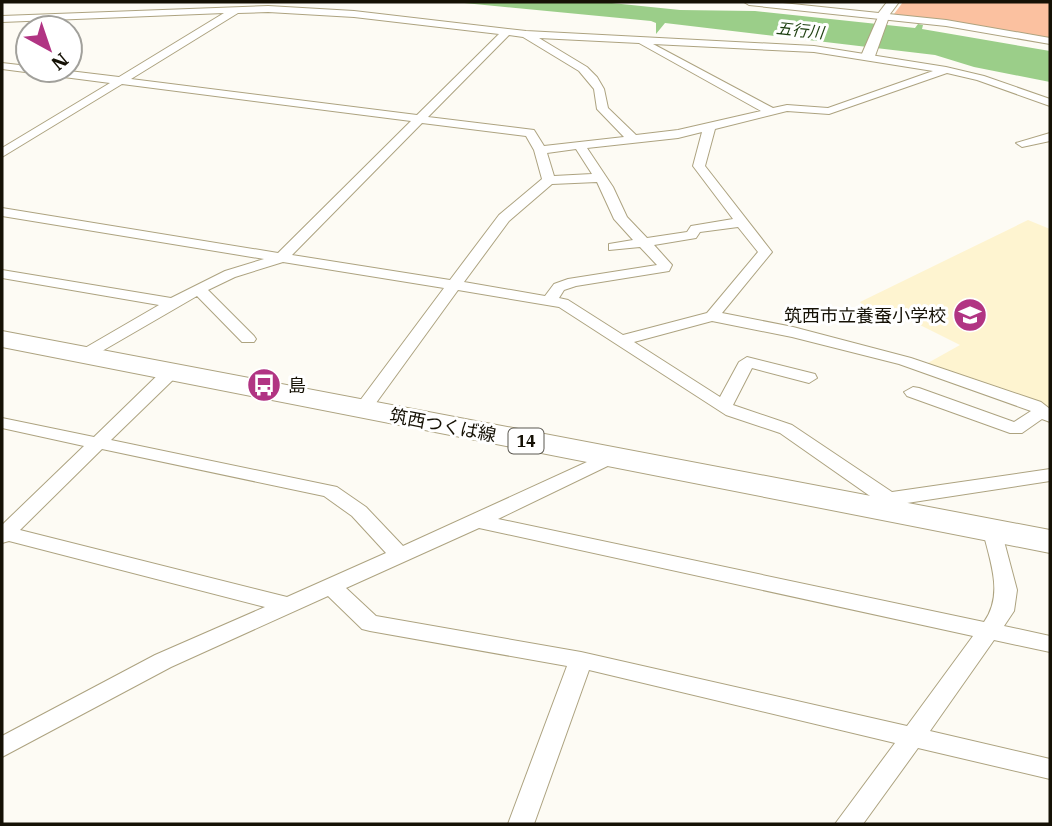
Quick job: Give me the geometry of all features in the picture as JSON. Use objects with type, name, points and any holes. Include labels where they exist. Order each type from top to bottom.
[{"type":"main road","name":"筑西つくば線","points":[[2,339],[611,457],[901,507],[993,531],[1050,542]]},
{"type":"street","points":[[748,2],[958,24],[1050,41]]},
{"type":"street","points":[[812,2],[836,2]]},
{"type":"street","points":[[868,55],[884,15],[893,2]]},
{"type":"street","points":[[2,19],[237,10],[354,14],[526,34],[814,49],[868,55],[946,70],[980,78],[1050,103]]},
{"type":"street","points":[[2,153],[237,10]]},
{"type":"street","points":[[85,355],[198,289],[230,274],[281,258],[506,32]]},
{"type":"street","points":[[526,34],[583,69],[599,89],[603,109],[633,139]]},
{"type":"street","points":[[638,41],[770,111]]},
{"type":"street","points":[[540,149],[709,129],[787,108],[829,111],[946,70]]},
{"type":"street","points":[[84,76],[530,132],[540,149],[549,180]]},
{"type":"street","points":[[709,129],[699,166],[765,252],[712,316]]},
{"type":"street","points":[[1022,143],[1050,137]]},
{"type":"street","points":[[550,300],[559,287],[573,282],[664,268],[665,265],[621,219],[607,187],[579,145]]},
{"type":"street","points":[[362,410],[504,218],[549,180],[599,178]]},
{"type":"street","points":[[2,212],[563,303],[724,406],[786,429],[901,507],[1050,475]]},
{"type":"street","points":[[614,247],[691,235],[696,229],[741,222]]},
{"type":"street","points":[[2,274],[171,303]]},
{"type":"street","points":[[198,289],[248,339]]},
{"type":"street","points":[[623,340],[712,316],[793,332],[905,360],[1046,414]]},
{"type":"street","points":[[724,406],[747,362],[809,378]]},
{"type":"street","points":[[3,534],[171,372]]},
{"type":"street","points":[[913,392],[1016,429],[1046,414]]},
{"type":"street","points":[[2,423],[330,491],[357,512],[400,555]]},
{"type":"street","points":[[2,747],[163,661],[477,521],[611,457]]},
{"type":"street","points":[[477,521],[1050,644]]},
{"type":"street","points":[[848,824],[1003,611],[1006,590],[993,531]]},
{"type":"street","points":[[3,534],[288,605]]},
{"type":"street","points":[[331,586],[370,623],[581,660],[1050,769]]},
{"type":"street","points":[[521,824],[581,660]]},
{"type":"shaded area","points":[[903,2],[1050,2],[1050,40],[894,14]]},
{"type":"shaded area","name":"筑西市立養蚕小学校","points":[[1028,220],[1050,229],[1050,411],[1037,403],[926,364],[960,345],[914,322],[865,308],[860,302]]},
{"type":"water","name":"五行川","points":[[454,2],[602,2],[680,10],[755,11],[915,28],[918,24],[923,25],[922,29],[1050,51],[1050,82],[974,67],[935,55],[665,23],[656,34],[656,23],[651,21]]},
{"type":"place","name":"筑西市立養蚕小学校","points":[[970,315]]},
{"type":"place","name":"島","points":[[264,385]]}]
